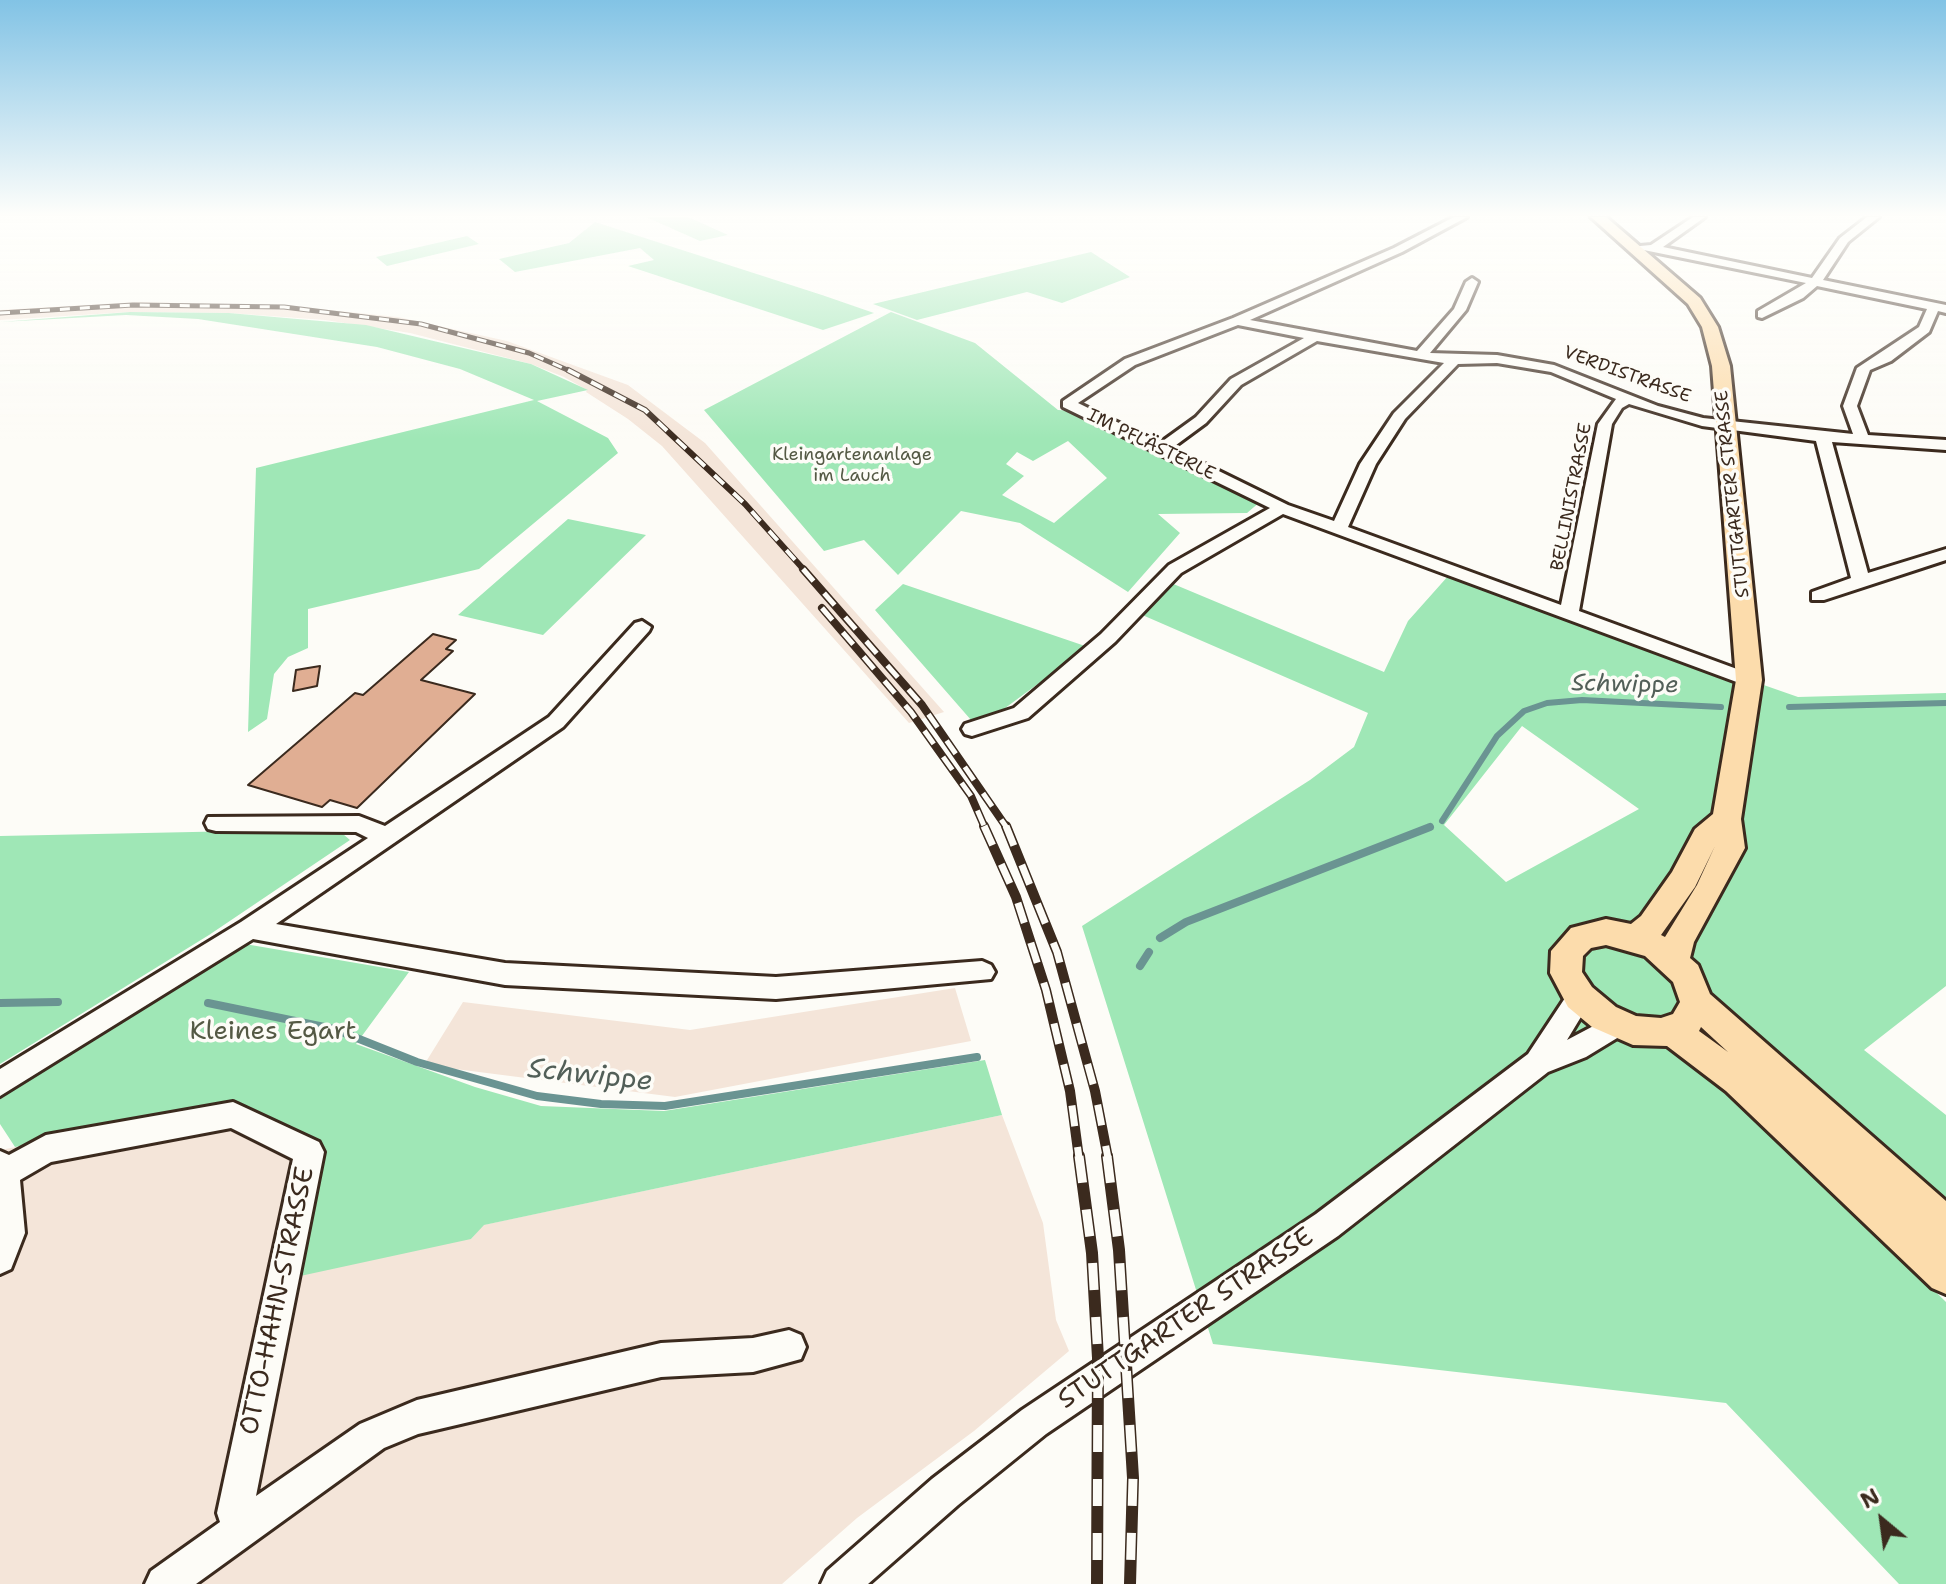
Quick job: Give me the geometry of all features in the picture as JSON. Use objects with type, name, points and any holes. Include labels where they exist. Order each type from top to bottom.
[{"type":"main road","name":"STUTTGARTER STRASSE","points":[[1673,960],[1679,940],[1730,848],[1727,819],[1749,680],[1721,366],[1702,311],[1681,291]]},
{"type":"main road","points":[[1636,938],[1660,914],[1684,879],[1705,837],[1727,819]]},
{"type":"main road","points":[[1685,1017],[1647,1032],[1618,1024],[1580,997],[1566,973],[1567,951],[1573,943],[1593,933],[1606,932],[1636,938],[1673,960],[1686,974],[1685,1017],[1738,1080],[1946,1274]]},
{"type":"main road","points":[[1685,1017],[1946,1227]]},
{"type":"street","name":"IM PFLÄSTERLE","points":[[1302,291],[1237,321],[1130,362],[1068,404],[1282,508],[1749,680]]},
{"type":"street","points":[[1422,353],[1460,310],[1468,291]]},
{"type":"street","points":[[1762,314],[1804,291]]},
{"type":"street","points":[[1862,291],[1940,308],[1924,329],[1886,358],[1864,368],[1850,406],[1862,440]]},
{"type":"street","name":"VERDISTRASSE","points":[[1237,321],[1312,339],[1454,360],[1497,359],[1554,369],[1628,399],[1689,419],[1724,425],[1862,440],[1943,441]]},
{"type":"street","points":[[1161,449],[1201,420],[1236,382],[1312,339]]},
{"type":"street","points":[[1339,528],[1368,464],[1399,416],[1454,360]]},
{"type":"street","name":"BELLINISTRASSE","points":[[1569,613],[1605,424],[1616,405],[1628,399]]},
{"type":"street","points":[[1823,437],[1861,581]]},
{"type":"street","points":[[972,729],[1021,713],[1108,638],[1175,569],[1282,508]]},
{"type":"street","points":[[1818,596],[1946,554]]},
{"type":"street","points":[[0,1084],[250,929],[556,722],[642,627]]},
{"type":"street","points":[[216,823],[359,824],[387,837]]},
{"type":"street","points":[[250,929],[517,975],[776,988],[982,972]]},
{"type":"street","name":"STUTTGARTER STRASSE","points":[[1538,1063],[1580,997]]},
{"type":"street","name":"STUTTGARTER STRASSE","points":[[840,1584],[945,1492],[1034,1422],[1327,1225],[1538,1063],[1576,1049],[1618,1024]]},
{"type":"street","name":"OTTO-HAHN-STRASSE","points":[[0,1258],[10,1233],[3,1169],[46,1149],[233,1115],[309,1152],[235,1513],[240,1529]]},
{"type":"street","points":[[164,1584],[372,1436],[417,1417],[661,1360],[753,1355],[789,1347]]},
{"type":"shaded area","points":[[140,302],[289,306],[398,317],[507,341],[628,385],[705,443],[944,712],[909,723],[662,446],[587,390],[564,377],[531,364],[410,333],[325,320],[229,313],[130,312],[0,320],[0,310]]},
{"type":"shaded area","points":[[955,988],[971,1041],[675,1097],[424,1065],[463,1002],[690,1030]]},
{"type":"shaded area","points":[[237,1106],[471,1239],[483,1225],[1002,1115],[1043,1223],[1056,1320],[1069,1351],[974,1431],[857,1518],[782,1584],[0,1584],[0,1150]]},
{"type":"green space","points":[[704,291],[809,291],[874,313],[823,330]]},
{"type":"green space","points":[[928,291],[1094,291],[1062,303],[1027,292],[917,320],[873,304]]},
{"type":"green space","points":[[130,312],[229,313],[366,325],[531,364],[588,390],[537,401],[608,438],[618,453],[479,569],[308,609],[308,648],[288,657],[274,674],[267,719],[248,732],[256,468],[534,400],[460,369],[377,347],[198,319],[126,315],[0,322]]},
{"type":"green space","name":"Kleingartenanlage im Lauch","points":[[891,312],[975,343],[1058,410],[1076,411],[1261,501],[1247,513],[1158,514],[1180,533],[1128,592],[1020,523],[961,511],[898,575],[864,540],[824,551],[704,410]],"holes":[[[1068,441],[1107,478],[1054,523],[1002,495],[1024,476],[1006,464],[1017,452],[1033,461]]]},
{"type":"green space","points":[[568,519],[646,535],[543,635],[458,615]]},
{"type":"green space","points":[[1449,575],[1798,697],[1946,693],[1946,986],[1864,1050],[1946,1115],[1946,1198],[1795,1076],[1737,1023],[1690,1063],[1723,1083],[1946,1302],[1946,1584],[1899,1584],[1726,1403],[1213,1344],[1082,926],[1310,780],[1354,747],[1368,713],[1140,614],[1171,583],[1384,672],[1408,621]],"holes":[[[1522,726],[1639,809],[1506,882],[1444,825]]]},
{"type":"green space","points":[[903,584],[1088,647],[978,728],[875,610]]},
{"type":"green space","points":[[337,829],[350,840],[209,935],[0,1064],[0,836]]},
{"type":"green space","name":"Kleines Egart","points":[[239,943],[409,972],[356,1044],[475,1087],[541,1106],[664,1111],[985,1060],[1002,1115],[484,1225],[471,1239],[291,1278],[318,1145],[237,1106],[15,1147],[0,1124],[0,1099]]},
{"type":"building","points":[[433,634],[456,640],[446,649],[453,651],[421,680],[475,694],[357,808],[330,800],[322,807],[248,785],[355,693],[363,695]]},
{"type":"building","points":[[320,666],[317,686],[293,691],[296,670]]},
{"type":"waterway","name":"Schwippe","points":[[1442,821],[1497,736],[1524,711],[1547,703],[1582,700],[1721,707]]},
{"type":"waterway","name":"Schwippe","points":[[1789,707],[1946,703]]},
{"type":"waterway","name":"Schwippe","points":[[1160,938],[1186,922],[1430,827]]},
{"type":"waterway","name":"Schwippe","points":[[1140,966],[1149,952]]},
{"type":"waterway","name":"Schwippe","points":[[0,1003],[58,1002]]},
{"type":"waterway","name":"Schwippe","points":[[208,1003],[334,1029],[417,1062],[537,1096],[601,1104],[665,1106],[977,1057]]},
{"type":"railway","points":[[0,313],[133,305],[284,307],[421,324],[529,353],[571,372]]},
{"type":"railway","points":[[571,372],[645,410],[745,504],[805,571]]},
{"type":"railway","points":[[803,569],[922,705],[1007,827]]},
{"type":"railway","points":[[822,608],[911,712],[971,796],[985,828]]},
{"type":"railway","points":[[984,826],[1016,897],[1046,990],[1070,1091],[1079,1158]]},
{"type":"railway","points":[[1007,827],[1057,952],[1095,1091],[1108,1158]]},
{"type":"railway","points":[[1079,1156],[1092,1253],[1098,1358],[1097,1584]]},
{"type":"railway","points":[[1107,1156],[1119,1250],[1133,1478],[1130,1584]]}]
